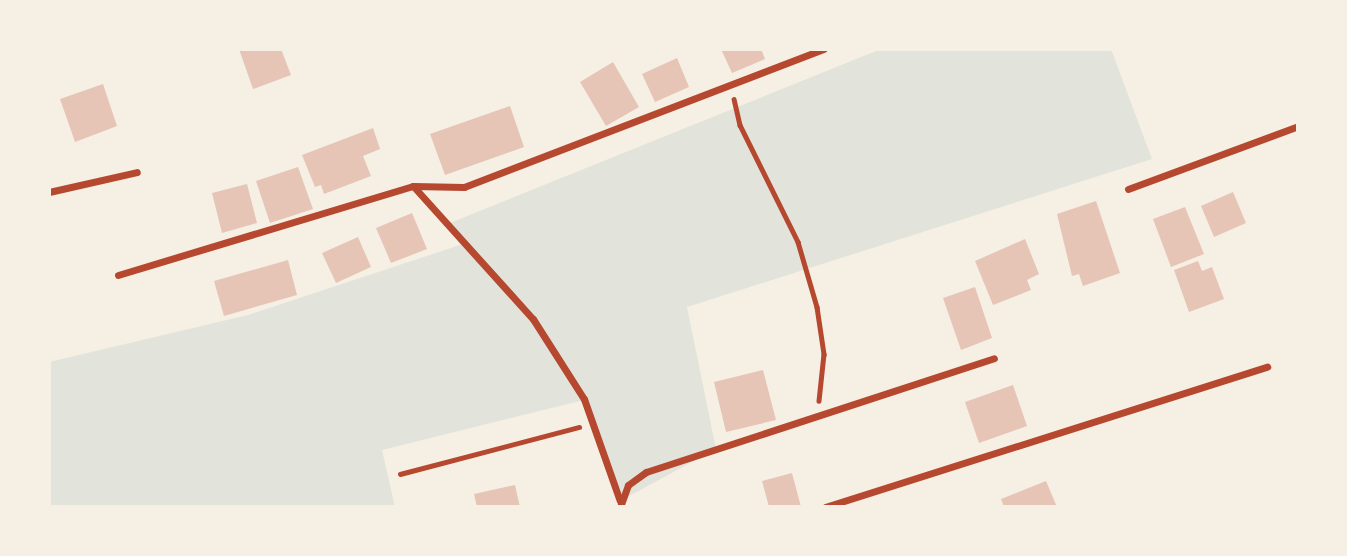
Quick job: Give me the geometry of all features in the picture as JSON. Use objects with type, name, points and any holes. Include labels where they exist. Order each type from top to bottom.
[{"type":"street","points":[[118,275],[413,186],[464,187],[823,49]]},
{"type":"street","points":[[1128,189],[1298,126]]},
{"type":"street","points":[[49,192],[137,172]]},
{"type":"street","points":[[413,186],[533,319],[593,423],[620,504]]},
{"type":"street","points":[[620,504],[646,472],[994,358]]},
{"type":"street","points":[[825,507],[1267,366]]},
{"type":"path","points":[[730,85],[740,125],[798,242],[817,307],[824,354],[818,416]]},
{"type":"path","points":[[400,474],[593,423]]},
{"type":"shaded area","points":[[881,49],[1111,49],[1152,159],[687,307],[716,449],[620,501],[584,400],[382,450],[395,507],[49,507],[49,362],[248,315],[466,243],[450,223]]},
{"type":"building","points":[[239,49],[281,49],[291,75],[253,89]]},
{"type":"building","points":[[721,49],[761,49],[765,59],[732,73]]},
{"type":"building","points":[[677,58],[689,87],[655,102],[642,74]]},
{"type":"building","points":[[613,62],[639,107],[606,126],[580,82]]},
{"type":"building","points":[[103,84],[117,126],[75,142],[60,99]]},
{"type":"building","points":[[510,106],[524,147],[445,175],[430,134]]},
{"type":"building","points":[[373,128],[380,149],[363,156],[371,176],[324,194],[321,185],[315,187],[302,155]]},
{"type":"building","points":[[298,167],[313,209],[270,223],[256,181]]},
{"type":"building","points":[[247,184],[257,223],[222,233],[212,193]]},
{"type":"building","points":[[1233,192],[1246,223],[1214,237],[1201,206]]},
{"type":"building","points":[[1096,201],[1120,273],[1083,286],[1079,274],[1072,276],[1057,214]]},
{"type":"building","points":[[1185,207],[1204,254],[1171,267],[1153,219]]},
{"type":"building","points":[[412,213],[427,249],[391,263],[376,228]]},
{"type":"building","points":[[358,237],[371,267],[336,283],[322,253]]},
{"type":"building","points":[[1025,239],[1039,274],[1027,280],[1031,290],[993,305],[975,261]]},
{"type":"building","points":[[288,260],[297,295],[224,316],[214,281]]},
{"type":"building","points":[[1198,261],[1202,271],[1212,267],[1224,299],[1189,312],[1174,270]]},
{"type":"building","points":[[975,287],[992,338],[961,350],[943,298]]},
{"type":"building","points":[[763,370],[776,420],[726,432],[714,382]]},
{"type":"building","points":[[1013,385],[1027,426],[979,443],[965,402]]},
{"type":"building","points":[[792,473],[801,507],[769,507],[762,481]]},
{"type":"building","points":[[1046,481],[1057,507],[1004,507],[1001,499]]},
{"type":"building","points":[[515,485],[520,507],[477,507],[474,494]]}]
